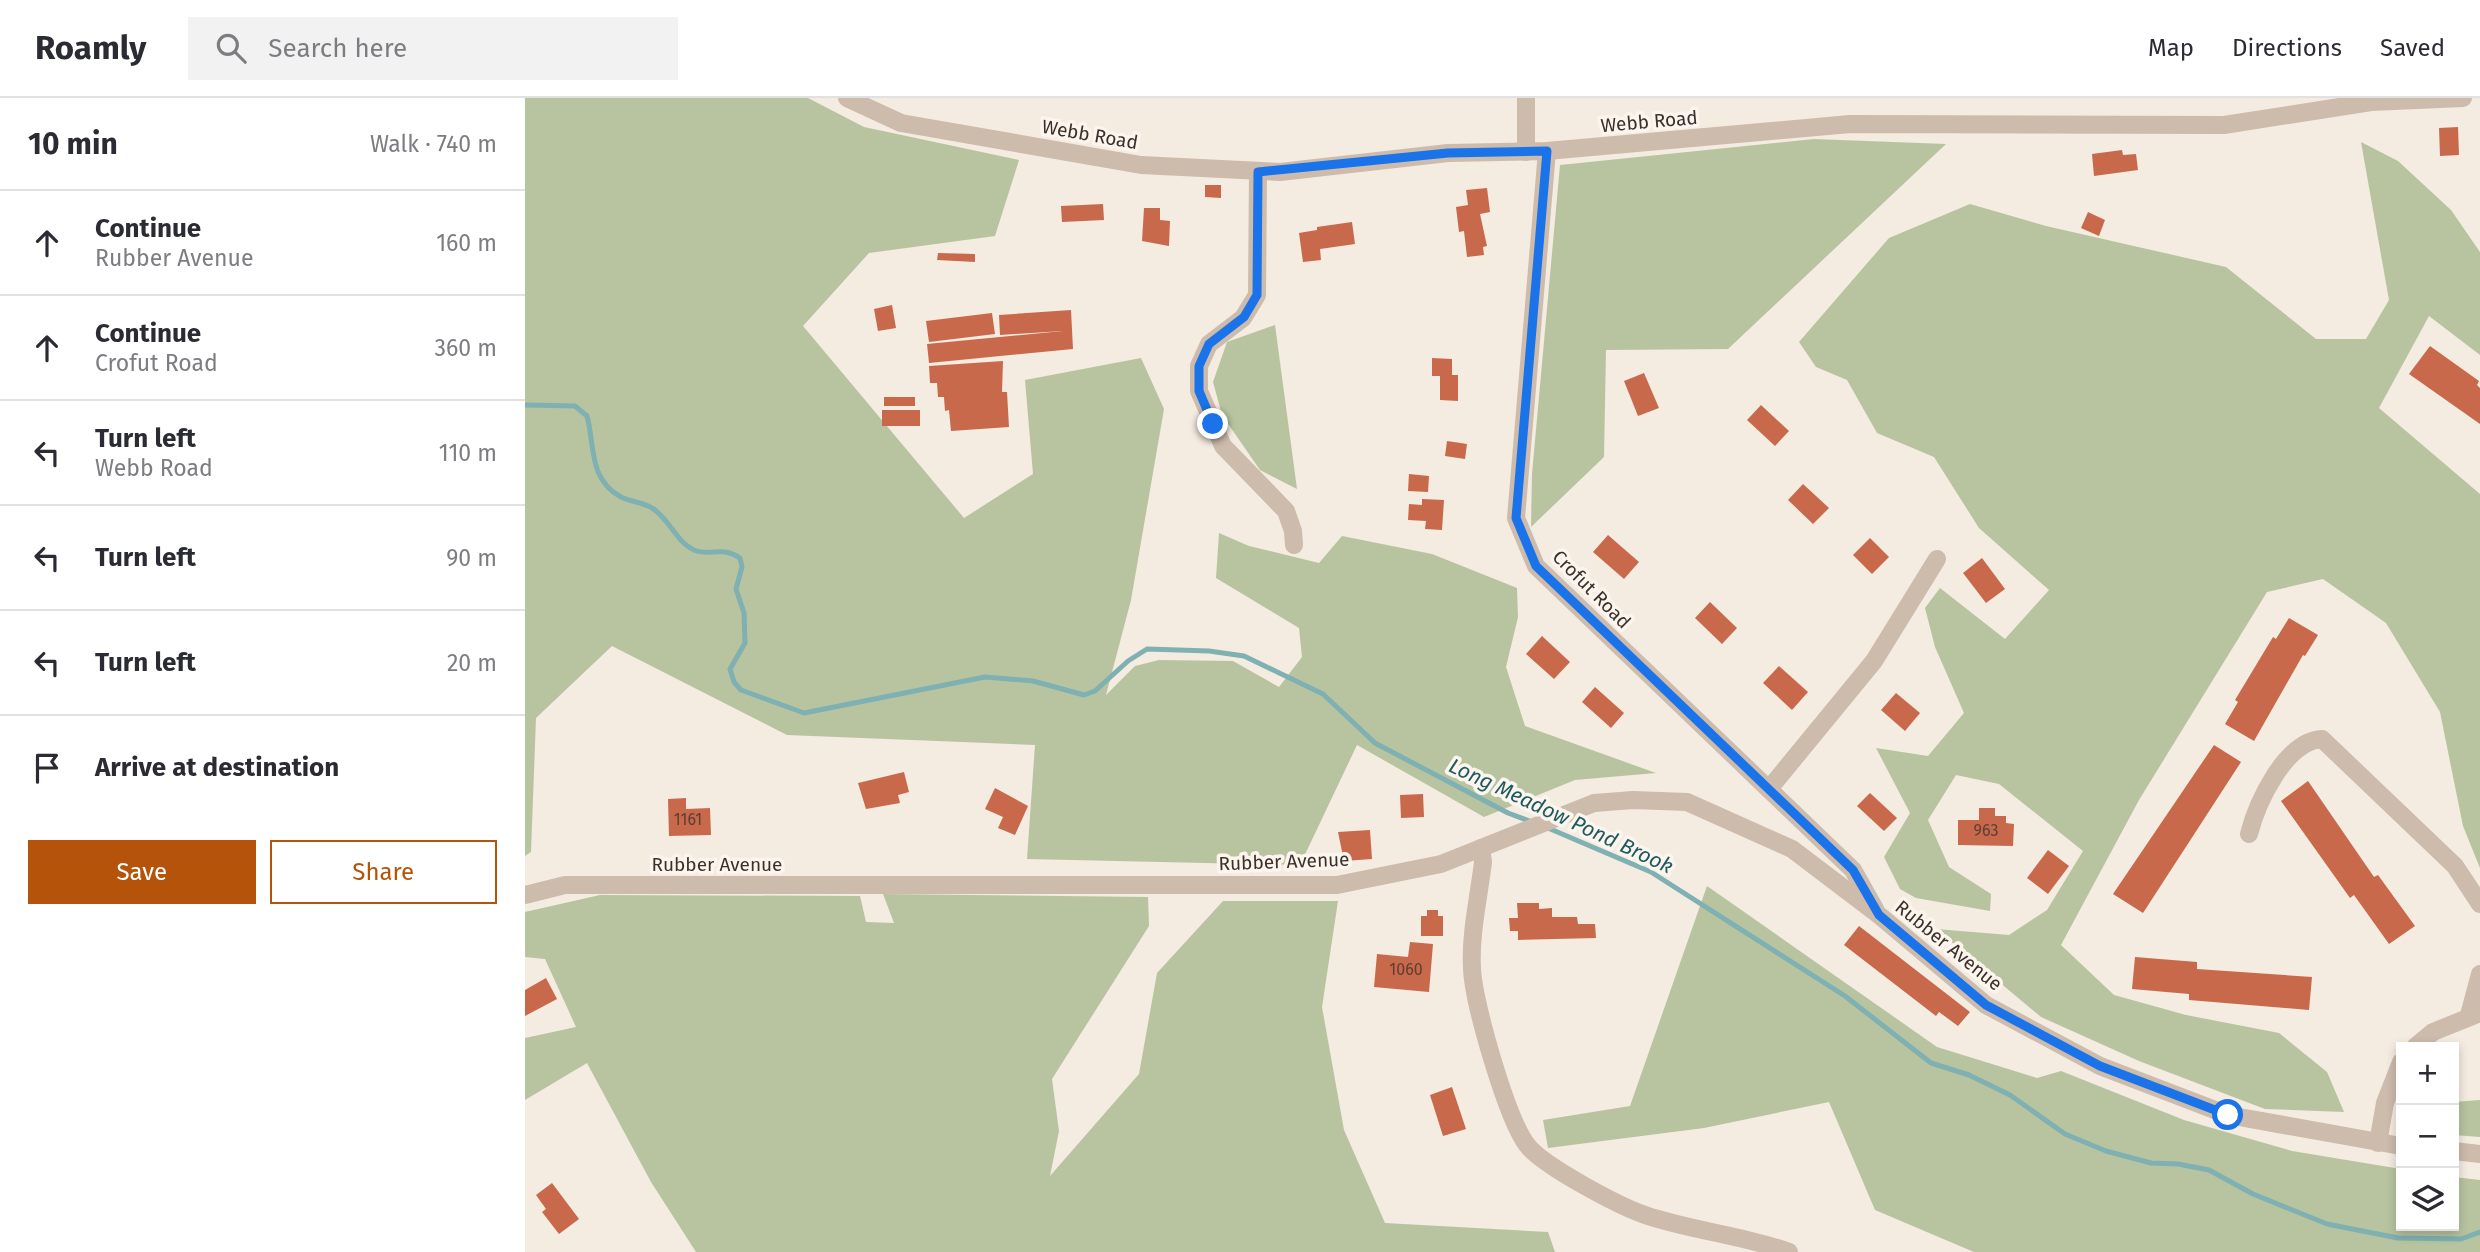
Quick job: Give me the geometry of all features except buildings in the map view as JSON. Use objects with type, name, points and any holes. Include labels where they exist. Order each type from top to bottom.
[{"type":"street","name":"Webb Road","points":[[847,98],[901,122],[915,125],[1141,165],[1258,172],[1448,153],[1547,151],[1850,124],[2224,125],[2371,103],[2480,99]]},
{"type":"street","points":[[1526,98],[1526,152]]},
{"type":"street","name":"Crofut Road","points":[[1547,151],[1516,518],[1536,566],[1853,870],[1879,915]]},
{"type":"street","points":[[1258,172],[1257,295],[1244,317],[1209,344],[1199,366],[1199,391],[1223,446],[1286,511],[1293,531],[1294,545]]},
{"type":"street","points":[[1769,789],[1874,661],[1937,559]]},
{"type":"street","points":[[2249,834],[2256,806],[2288,757],[2313,740],[2322,739],[2455,866],[2480,904]]},
{"type":"street","name":"Rubber Avenue","points":[[525,895],[565,885],[1337,885],[1441,864],[1594,803],[1687,802],[1792,849],[1879,915],[1986,1005],[2100,1066],[2228,1115],[2396,1145]]},
{"type":"street","points":[[1481,848],[1483,862],[1471,965],[1474,990],[1497,1072],[1519,1132],[1528,1147],[1608,1201],[1690,1230],[1767,1244],[1789,1252]]},
{"type":"street","points":[[2421,1042],[2433,1032],[2474,1014],[2480,974]]},
{"type":"street","points":[[2378,1143],[2385,1103],[2396,1075]]},
{"type":"street","points":[[2459,1152],[2480,1154]]},
{"type":"green space","points":[[525,98],[808,98],[864,127],[1019,160],[995,236],[869,253],[803,326],[964,518],[1033,474],[1025,380],[1141,358],[1164,409],[1131,600],[1106,695],[1135,666],[1159,660],[1233,661],[1279,687],[1302,657],[1299,628],[1216,578],[1219,533],[1249,546],[1319,563],[1342,536],[1432,554],[1517,588],[1518,617],[1506,667],[1525,726],[1656,773],[1575,780],[1484,817],[1357,745],[1300,865],[1027,859],[1035,745],[787,735],[612,646],[536,718],[531,852],[525,856]]},
{"type":"green space","points":[[1814,139],[1946,144],[1728,349],[1606,350],[1604,457],[1531,527],[1532,474],[1560,165]]},
{"type":"green space","points":[[2361,142],[2398,161],[2451,210],[2480,252],[2480,355],[2429,316],[2379,408],[2480,494],[2480,868],[2463,826],[2440,712],[2386,623],[2323,579],[2267,592],[2139,800],[2061,945],[2114,995],[2186,1015],[2279,1033],[2327,1072],[2344,1112],[2265,1109],[2139,1061],[2041,1017],[1936,929],[2009,935],[2047,910],[2083,851],[1999,784],[1956,775],[1928,820],[1949,867],[1991,894],[1990,911],[1916,898],[1900,889],[1884,857],[1910,813],[1876,748],[1928,756],[1964,713],[1935,647],[1925,608],[1940,588],[2005,639],[2049,590],[1979,528],[1934,457],[1877,433],[1847,380],[1816,367],[1799,342],[1889,238],[1970,204],[2046,226],[2226,267],[2316,339],[2366,339],[2389,300]]},
{"type":"green space","points":[[1275,325],[1297,489],[1260,470],[1222,415],[1213,382],[1227,342]]},
{"type":"green space","points":[[1707,886],[1937,1047],[2037,1078],[2061,1071],[2184,1120],[2292,1151],[2396,1168],[2396,1231],[2459,1231],[2459,1178],[2480,1180],[2480,1252],[1974,1252],[1875,1210],[1829,1102],[1704,1128],[1548,1148],[1543,1120],[1630,1106]]},
{"type":"green space","points":[[883,894],[1148,897],[1149,926],[1052,1079],[1059,1131],[1050,1176],[1139,1074],[1157,973],[1223,901],[1338,901],[1322,1007],[1344,1130],[1385,1223],[1548,1232],[1555,1252],[696,1252],[651,1182],[587,1063],[525,1100],[525,1038],[576,1027],[545,959],[525,957],[525,912],[600,895],[860,896],[866,922],[894,923]]},
{"type":"green space","points":[[2480,1100],[2480,1137],[2459,1135],[2459,1102]]},
{"type":"waterway","name":"Long Meadow Pond Brook","points":[[525,405],[575,406],[587,416],[598,471],[610,490],[658,512],[682,541],[694,550],[727,552],[740,558],[742,567],[736,589],[744,613],[745,643],[730,669],[734,682],[741,690],[804,713],[985,677],[1033,681],[1084,695],[1095,691],[1128,661],[1147,649],[1209,651],[1244,656],[1323,694],[1375,743],[1508,813],[1532,822]]},
{"type":"waterway","name":"Long Meadow Pond Brook","points":[[1548,828],[1651,872],[1845,996],[1931,1063],[1969,1075],[2010,1095],[2065,1134],[2106,1151],[2151,1163],[2178,1164],[2209,1170],[2253,1194],[2327,1224],[2398,1238],[2461,1239],[2480,1232]]},
{"type":"route","points":[[1213,424],[1199,391],[1199,366],[1209,344],[1218,334],[1244,317],[1257,295],[1258,172],[1280,172],[1448,153],[1547,151],[1516,518],[1536,566],[1853,870],[1879,915],[1986,1005],[2100,1066],[2228,1115]]}]
